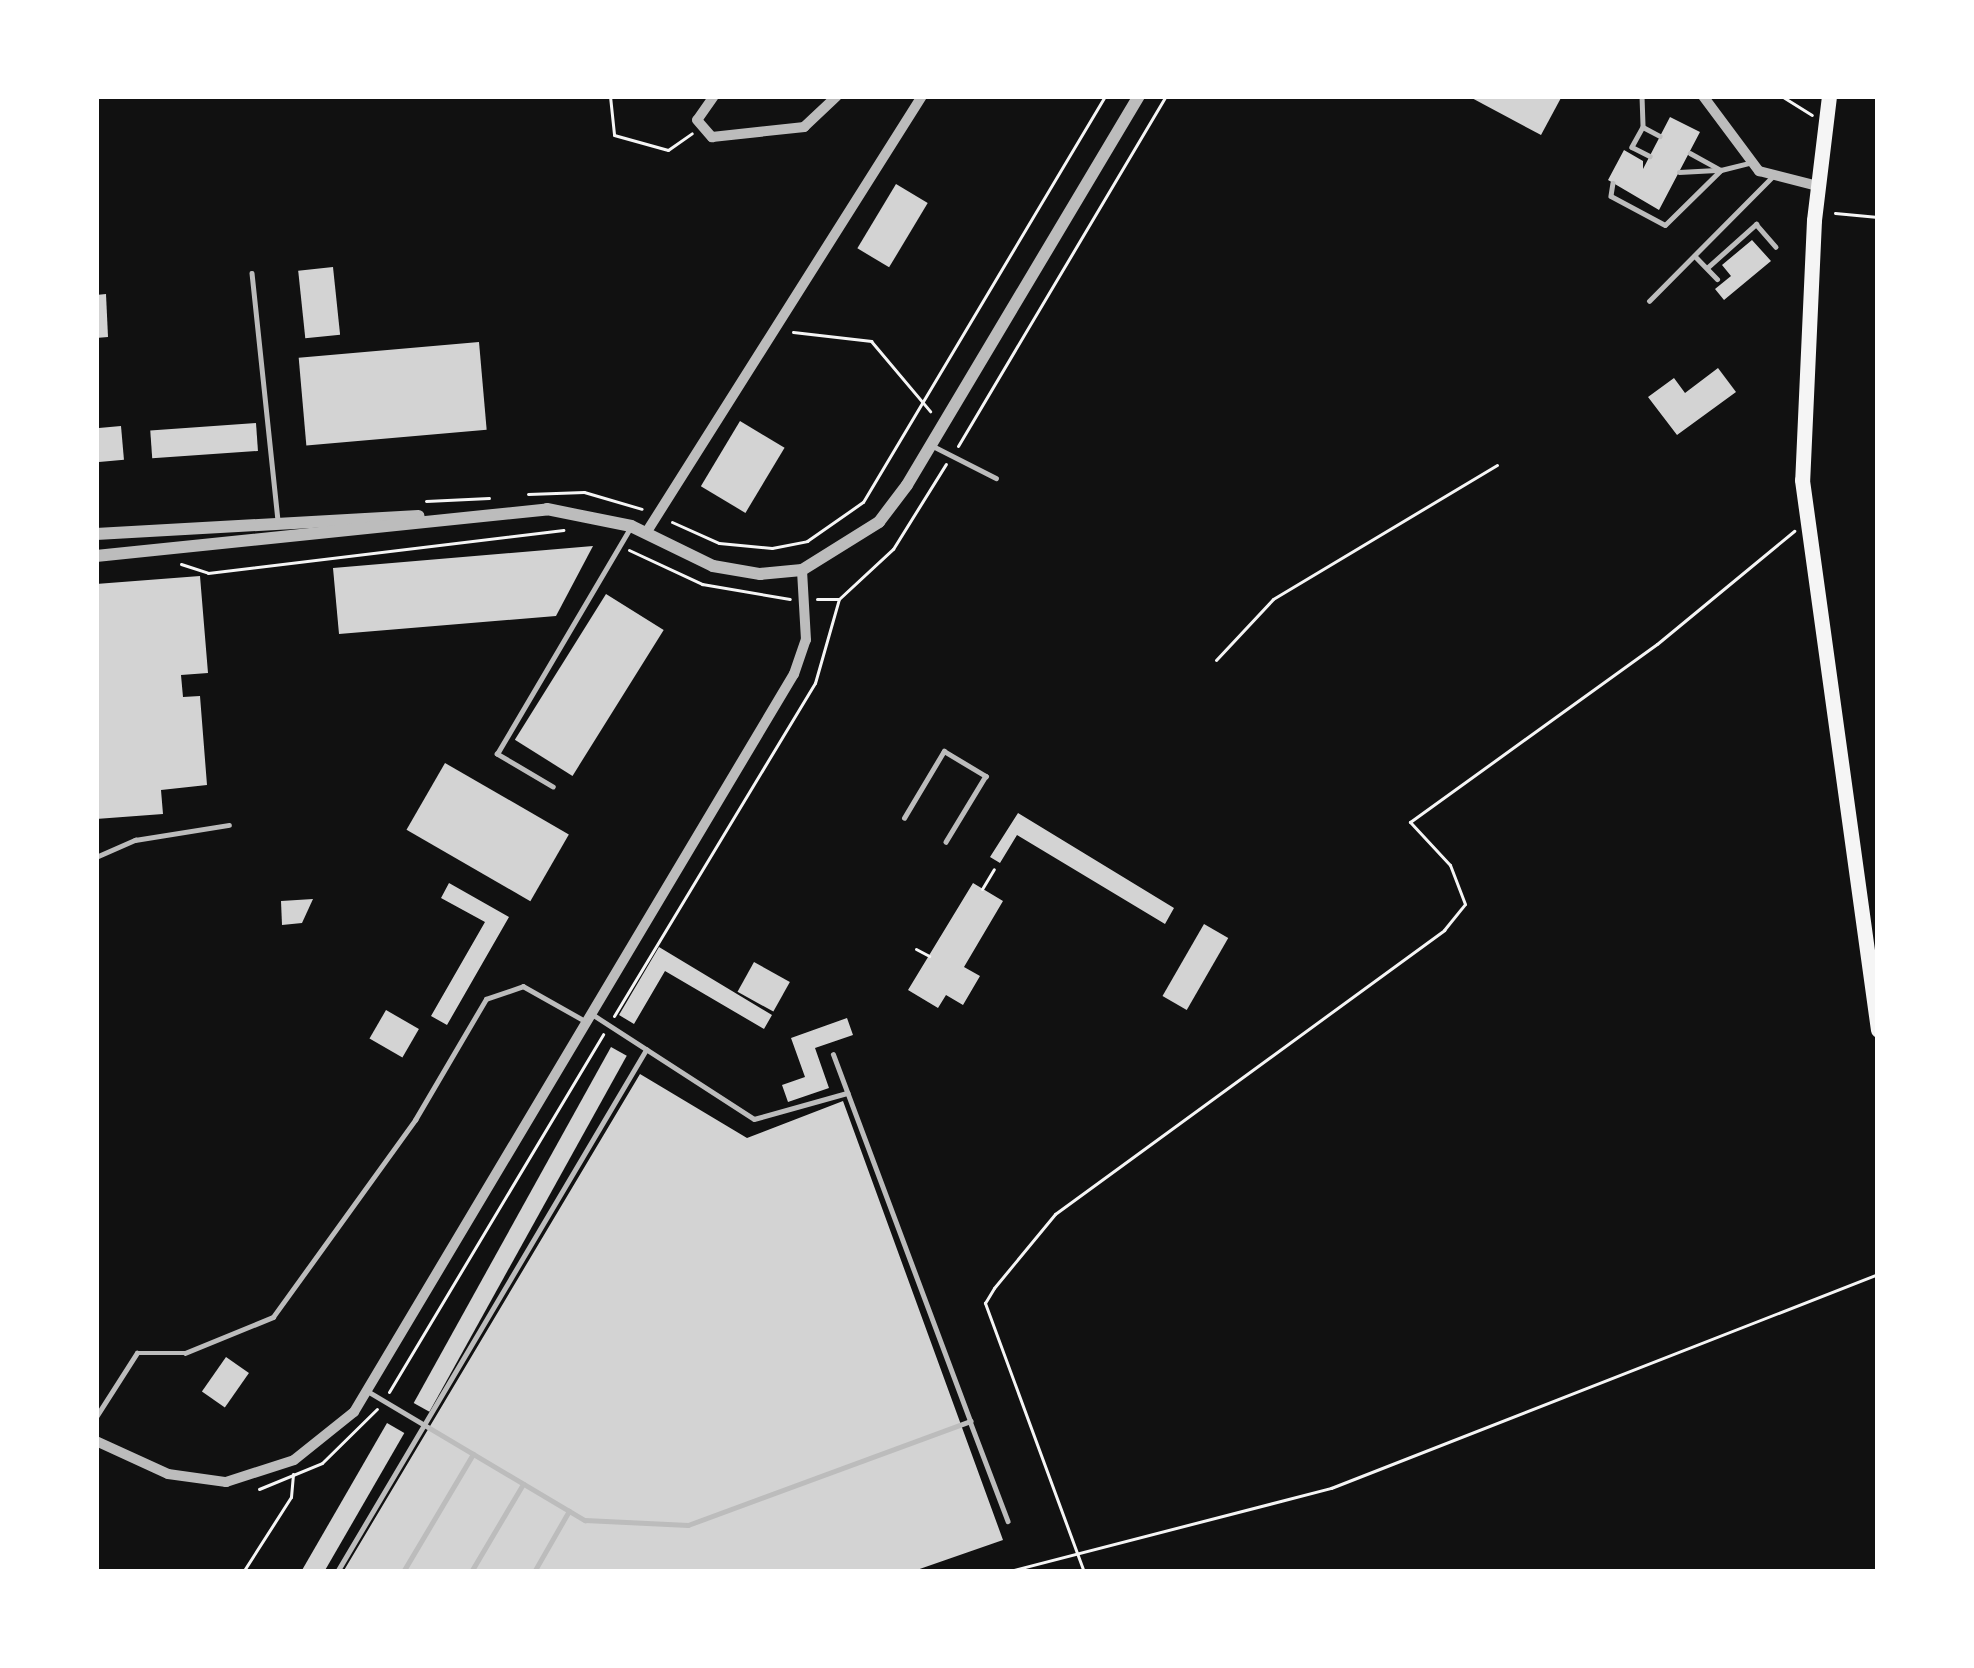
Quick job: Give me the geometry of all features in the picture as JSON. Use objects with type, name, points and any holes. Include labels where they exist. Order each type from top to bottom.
[{"type":"main road","points":[[1829,96],[1815,214],[1803,414],[1807,525],[1878,1030]]},
{"type":"street","points":[[714,96],[699,129],[712,137],[804,127],[837,96]]},
{"type":"street","points":[[646,533],[922,96]]},
{"type":"street","points":[[96,556],[548,509],[631,526],[713,566],[760,574],[802,570],[879,522],[931,446],[1139,96]]},
{"type":"street","points":[[1702,96],[1750,163],[1771,178],[1818,186]]},
{"type":"street","points":[[96,534],[278,519],[440,517]]},
{"type":"street","points":[[96,1441],[201,1480],[255,1478],[294,1460],[337,1430],[369,1393],[794,674],[806,640],[802,570]]},
{"type":"lane","points":[[1642,96],[1643,127],[1631,150],[1650,156]]},
{"type":"lane","points":[[1643,127],[1660,136]]},
{"type":"lane","points":[[1690,153],[1721,170]]},
{"type":"lane","points":[[1679,172],[1750,163]]},
{"type":"lane","points":[[1613,183],[1611,196],[1665,225],[1721,170]]},
{"type":"lane","points":[[1649,302],[1771,178]]},
{"type":"lane","points":[[1707,268],[1756,224],[1776,247]]},
{"type":"lane","points":[[1695,256],[1717,279]]},
{"type":"lane","points":[[252,273],[278,519]]},
{"type":"lane","points":[[931,446],[996,478]]},
{"type":"lane","points":[[553,787],[497,754],[631,526]]},
{"type":"lane","points":[[904,818],[944,751],[986,776],[946,842]]},
{"type":"lane","points":[[96,857],[135,840],[229,825]]},
{"type":"lane","points":[[96,1417],[136,1353],[185,1353],[274,1317],[415,1120],[486,999],[523,986],[646,1049],[754,1119],[847,1093]]},
{"type":"lane","points":[[338,1572],[646,1049]]},
{"type":"lane","points":[[833,1055],[1008,1521]]},
{"type":"lane","points":[[369,1393],[584,1520],[688,1525],[970,1421]]},
{"type":"lane","points":[[403,1572],[473,1454]]},
{"type":"lane","points":[[471,1572],[523,1484]]},
{"type":"lane","points":[[534,1572],[569,1511]]},
{"type":"path","points":[[610,96],[614,135],[668,150],[699,129]]},
{"type":"path","points":[[519,495],[584,492],[656,513],[719,543],[807,541],[834,527],[883,479],[1106,96]]},
{"type":"path","points":[[862,573],[893,549],[1166,96]]},
{"type":"path","points":[[1781,96],[1813,116]]},
{"type":"path","points":[[1815,214],[1878,217]]},
{"type":"path","points":[[773,329],[871,340],[943,426]]},
{"type":"path","points":[[1216,660],[1274,599],[1497,465]]},
{"type":"path","points":[[406,500],[502,497]]},
{"type":"path","points":[[1084,1572],[985,1303],[994,1288],[1055,1214],[1444,930],[1465,904],[1450,865],[1410,822],[1807,525]]},
{"type":"path","points":[[167,562],[208,572],[568,530]]},
{"type":"path","points":[[620,545],[742,596],[839,599]]},
{"type":"path","points":[[982,889],[994,869]]},
{"type":"path","points":[[916,949],[929,956]]},
{"type":"path","points":[[1006,1572],[1330,1488],[1878,1274]]},
{"type":"path","points":[[243,1572],[291,1497],[294,1460]]},
{"type":"building","points":[[1468,96],[1562,96],[1541,135]]},
{"type":"building","points":[[1670,117],[1700,132],[1659,210],[1608,180],[1624,150],[1643,161],[1643,169]]},
{"type":"building","points":[[896,184],[928,203],[889,267],[857,248]]},
{"type":"building","points":[[1752,240],[1771,261],[1724,300],[1715,289],[1731,276],[1722,265]]},
{"type":"building","points":[[333,267],[340,335],[305,338],[298,271]]},
{"type":"building","points":[[106,294],[108,337],[96,338],[96,295]]},
{"type":"building","points":[[479,342],[487,430],[306,445],[299,358]]},
{"type":"building","points":[[1718,368],[1736,392],[1677,435],[1648,397],[1674,378],[1685,393]]},
{"type":"building","points":[[740,421],[785,448],[745,513],[701,486]]},
{"type":"building","points":[[256,423],[258,451],[152,458],[150,430]]},
{"type":"building","points":[[121,426],[124,460],[99,462],[96,428]]},
{"type":"building","points":[[593,546],[556,616],[339,634],[333,568]]},
{"type":"building","points":[[200,576],[208,673],[181,675],[183,697],[200,696],[207,785],[161,790],[163,814],[96,819],[96,584]]},
{"type":"building","points":[[606,594],[664,630],[573,776],[515,740]]},
{"type":"building","points":[[445,763],[569,834],[530,901],[406,830]]},
{"type":"building","points":[[1018,813],[1174,908],[1165,924],[1017,835],[1000,863],[990,857]]},
{"type":"building","points":[[449,883],[509,917],[447,1025],[431,1016],[485,922],[441,898]]},
{"type":"building","points":[[973,883],[1003,901],[964,967],[980,976],[963,1005],[946,995],[938,1008],[908,990]]},
{"type":"building","points":[[313,899],[302,923],[282,925],[281,901]]},
{"type":"building","points":[[1204,924],[1228,938],[1187,1010],[1162,996]]},
{"type":"building","points":[[659,947],[772,1015],[764,1029],[665,971],[634,1024],[619,1015]]},
{"type":"building","points":[[754,962],[790,982],[773,1012],[738,992]]},
{"type":"building","points":[[386,1010],[419,1029],[402,1058],[370,1039]]},
{"type":"building","points":[[847,1018],[853,1035],[815,1048],[829,1088],[788,1102],[782,1085],[805,1077],[791,1038]]},
{"type":"building","points":[[611,1047],[627,1056],[429,1412],[414,1403]]},
{"type":"building","points":[[640,1074],[747,1138],[843,1101],[1003,1540],[911,1572],[343,1572]]},
{"type":"building","points":[[226,1357],[249,1373],[225,1407],[202,1391]]},
{"type":"building","points":[[387,1423],[404,1433],[324,1572],[301,1572]]}]
